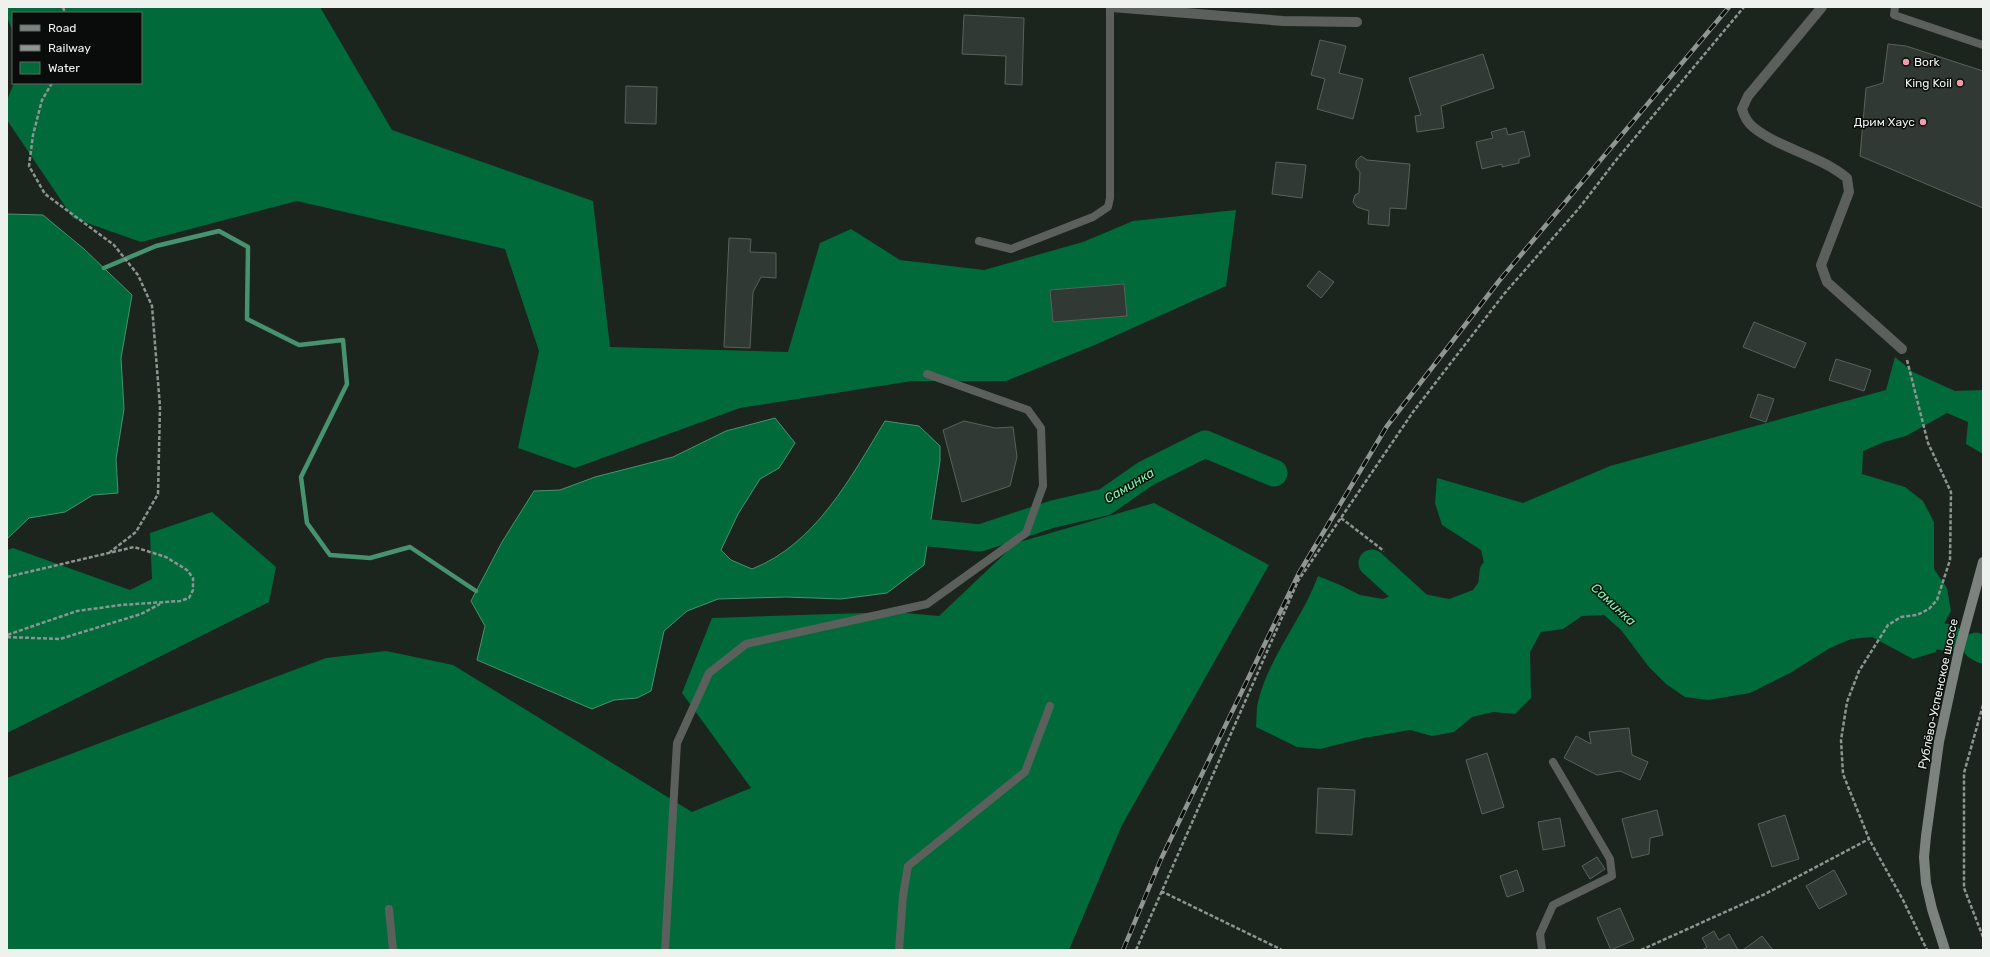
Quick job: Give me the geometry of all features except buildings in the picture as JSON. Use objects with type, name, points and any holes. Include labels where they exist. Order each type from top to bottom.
[{"type":"main road","name":"Рублёво-Успенское шоссе","points":[[1945,950],[1932,909],[1926,883],[1924,857],[1926,836],[1939,742],[1959,650],[1983,562]]},
{"type":"street","points":[[1111,7],[1283,22],[1357,22]]},
{"type":"street","points":[[1822,7],[1748,96],[1742,109],[1745,117],[1752,126],[1764,134],[1834,167],[1847,178],[1849,192],[1821,265],[1827,282],[1902,349]]},
{"type":"lane","points":[[980,242],[1011,249],[1093,217],[1108,208],[1110,198],[1111,7]]},
{"type":"lane","points":[[1895,7],[1894,15],[1983,45]]},
{"type":"lane","points":[[665,950],[677,743],[709,674],[746,644],[927,604],[1026,533],[1043,486],[1041,428],[1028,410],[927,374]]},
{"type":"lane","points":[[899,950],[903,896],[908,866],[1025,772],[1050,706]]},
{"type":"lane","points":[[1542,950],[1540,934],[1553,905],[1612,876],[1610,859],[1553,762]]},
{"type":"lane","points":[[389,909],[393,950]]},
{"type":"path","points":[[1136,950],[1298,581],[1413,412],[1504,294],[1580,207],[1604,175],[1744,7]]},
{"type":"path","points":[[51,84],[42,100],[36,121],[29,166],[45,194],[114,245],[138,275],[152,306],[160,407],[158,494],[136,532],[110,552]]},
{"type":"path","points":[[1902,349],[1910,366],[1928,443],[1951,492],[1950,560],[1937,600],[1929,608],[1917,615],[1900,617],[1888,625],[1859,671],[1847,702],[1841,740],[1843,774],[1869,839],[1903,900],[1927,950]]},
{"type":"path","points":[[1341,518],[1384,551]]},
{"type":"path","points":[[7,577],[134,547],[166,557],[186,570],[193,578],[193,590],[189,598],[180,601],[161,604],[121,605],[77,611],[7,636]]},
{"type":"path","points":[[7,636],[60,640],[141,614],[161,604]]},
{"type":"path","points":[[1983,705],[1964,773],[1964,888],[1983,938]]},
{"type":"path","points":[[1641,950],[1765,894],[1869,839]]},
{"type":"path","points":[[1161,891],[1282,950]]},
{"type":"green space","points":[[7,7],[320,7],[392,130],[593,201],[610,347],[788,352],[820,243],[851,229],[900,260],[984,270],[1083,242],[1133,221],[1236,210],[1226,286],[1097,344],[1006,381],[912,381],[740,408],[575,468],[518,448],[539,351],[505,249],[297,201],[141,242],[73,218],[7,120],[7,100],[14,84],[142,84],[142,12],[12,12],[12,30],[7,17]]},
{"type":"green space","points":[[1895,357],[1913,372],[1955,391],[1983,390],[1983,454],[1966,444],[1968,422],[1947,413],[1906,436],[1884,442],[1863,451],[1862,474],[1905,487],[1923,501],[1934,522],[1934,569],[1947,588],[1951,611],[1940,631],[1936,652],[1913,659],[1872,637],[1851,639],[1830,648],[1790,673],[1750,693],[1708,700],[1685,697],[1666,684],[1649,667],[1621,630],[1604,615],[1582,616],[1563,629],[1541,632],[1530,652],[1531,698],[1515,714],[1493,712],[1472,717],[1454,732],[1432,736],[1410,730],[1364,738],[1320,749],[1297,747],[1256,727],[1257,705],[1263,685],[1318,576],[1360,595],[1383,599],[1404,590],[1449,599],[1473,590],[1486,572],[1481,550],[1442,525],[1435,503],[1437,478],[1523,503],[1610,466],[1886,390]]},
{"type":"green space","points":[[1154,503],[1269,565],[1122,825],[1069,950],[7,950],[7,778],[326,658],[386,651],[453,665],[692,812],[751,788],[682,693],[712,618],[894,612],[939,616],[1016,543]]},
{"type":"green space","points":[[212,512],[276,567],[269,602],[7,733],[7,550],[13,548],[130,590],[152,579],[150,533]]},
{"type":"water","points":[[7,214],[43,215],[84,249],[132,295],[121,358],[124,409],[116,459],[118,493],[93,495],[65,512],[29,518],[7,539]]},
{"type":"water","points":[[775,418],[795,443],[779,468],[760,479],[738,514],[721,550],[731,560],[752,569],[775,558],[795,543],[830,507],[845,486],[885,421],[919,426],[940,446],[940,461],[924,565],[887,593],[841,599],[786,597],[718,599],[687,611],[664,631],[651,691],[637,698],[614,700],[592,709],[477,660],[485,626],[471,601],[502,542],[534,491],[560,490],[595,477],[673,457],[726,431]]},
{"type":"waterway","points":[[104,268],[156,246],[219,231],[248,247],[247,319],[299,345],[343,340],[347,384],[301,477],[307,523],[330,555],[370,558],[410,547],[476,591]]},
{"type":"waterway","name":"Саминка","points":[[930,533],[980,538],[1053,514],[1105,502],[1145,474],[1205,444],[1274,473]]},
{"type":"waterway","name":"Саминка","points":[[1372,563],[1482,663],[1504,661],[1509,624],[1491,593],[1493,572],[1536,564],[1559,581],[1586,578],[1628,613],[1657,650],[1705,670],[1754,656],[1805,616],[1856,586],[1887,607],[1905,630],[1950,638]]},
{"type":"waterway","name":"Саминка","points":[[1976,646],[1983,650]]},
{"type":"railway","points":[[1123,950],[1161,859],[1299,573],[1387,426],[1499,281],[1729,7]]},
{"type":"place","name":"Bork","points":[[1906,62]]},
{"type":"place","name":"King Koil","points":[[1960,83]]},
{"type":"place","name":"Дрим Хаус","points":[[1923,122]]}]
